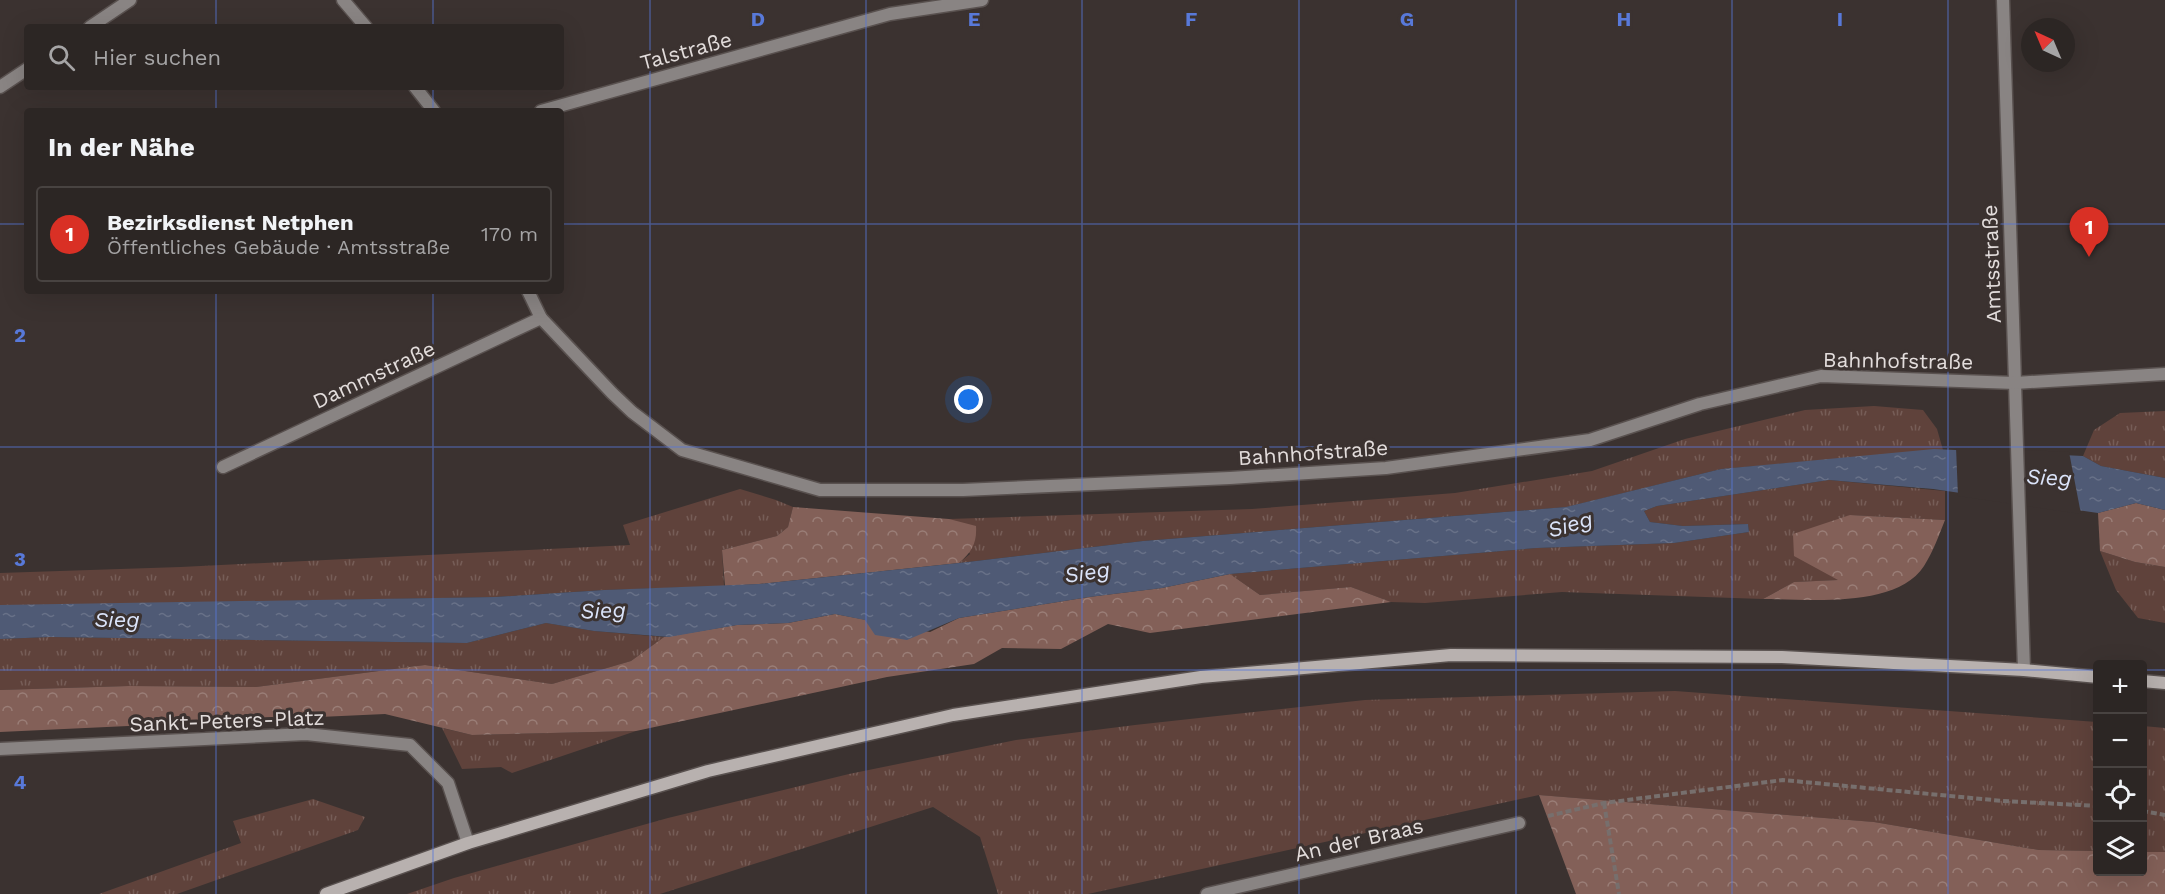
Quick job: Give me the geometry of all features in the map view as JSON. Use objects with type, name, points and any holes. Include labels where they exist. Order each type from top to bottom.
[{"type":"main road","points":[[326,894],[468,843],[708,771],[929,721],[1201,677],[1450,655],[1782,657],[2024,670],[2093,677]]},
{"type":"main road","points":[[2147,681],[2165,683]]},
{"type":"street","points":[[94,24],[130,0]]},
{"type":"street","points":[[343,0],[363,24]]},
{"type":"street","name":"Talstraße","points":[[553,108],[890,14],[982,0]]},
{"type":"street","name":"Amtsstraße","points":[[2002,0],[2024,670]]},
{"type":"street","points":[[0,87],[24,71]]},
{"type":"street","points":[[417,90],[432,108]]},
{"type":"street","name":"Bahnhofstraße","points":[[529,294],[541,318],[632,412],[682,450],[820,490],[963,490],[1386,468],[1590,441],[1700,404],[1821,376],[2015,383],[2165,374]]},
{"type":"street","name":"Dammstraße","points":[[223,467],[541,318]]},
{"type":"street","name":"Sankt-Peters-Platz","points":[[0,749],[306,734],[410,745],[448,783],[468,843]]},
{"type":"street","name":"An der Braas","points":[[1207,894],[1519,823]]},
{"type":"path","points":[[1519,823],[1604,803],[1783,780],[2003,801],[2093,806]]},
{"type":"path","points":[[1604,803],[1619,894]]},
{"type":"path","points":[[2147,812],[2165,815]]},
{"type":"green space","points":[[1874,406],[1923,410],[1937,429],[1943,450],[1721,469],[1567,507],[1143,541],[959,563],[970,554],[949,519],[1252,509],[1455,493],[1592,471],[1685,439],[1805,410]]},
{"type":"green space","points":[[2165,411],[2165,478],[2101,466],[2083,456],[2094,430],[2120,413]]},
{"type":"green space","points":[[1829,480],[1945,491],[1945,520],[1850,515],[1824,571],[1839,580],[1794,582],[1763,599],[1562,592],[1425,603],[1391,602],[1351,587],[1260,595],[1230,574],[1537,548],[1674,543],[1749,532],[1748,524],[1683,526],[1650,522],[1644,511],[1657,506]]},
{"type":"green space","points":[[740,489],[793,507],[788,527],[777,536],[722,550],[724,586],[495,597],[0,606],[0,573],[181,567],[630,545],[623,525]]},
{"type":"green space","points":[[2136,503],[2165,510],[2165,567],[2135,562],[2100,551],[2098,513]]},
{"type":"green space","points":[[793,507],[949,519],[976,526],[976,537],[970,551],[959,563],[725,586],[722,550],[777,536],[788,527]]},
{"type":"green space","points":[[1850,515],[1945,520],[1924,566],[1911,580],[1893,589],[1850,599],[1763,599],[1794,582],[1838,580],[1794,556],[1793,534]]},
{"type":"green space","points":[[2100,551],[2135,562],[2165,567],[2165,623],[2138,618],[2116,590]]},
{"type":"green space","points":[[1230,574],[1260,595],[1351,587],[1391,602],[1150,633],[1108,624],[1061,649],[1002,648],[974,664],[887,677],[636,731],[472,735],[385,714],[0,732],[0,690],[129,686],[256,687],[425,665],[552,684],[631,661],[664,637],[737,625],[788,623],[835,614],[930,632],[959,618],[1162,588]]},
{"type":"green space","points":[[546,623],[594,631],[664,637],[631,661],[552,684],[425,665],[256,687],[129,686],[0,690],[0,639],[50,637],[467,643]]},
{"type":"green space","points":[[1675,691],[2093,722],[2093,851],[2039,850],[1874,822],[1539,795],[1088,894],[998,894],[980,837],[933,807],[660,894],[407,894],[454,878],[668,818],[849,774],[1016,740],[1365,700]]},
{"type":"green space","points":[[2147,726],[2165,728],[2165,852],[2147,852]]},
{"type":"green space","points":[[442,728],[472,735],[636,731],[512,773],[501,767],[462,769]]},
{"type":"green space","points":[[1539,795],[1874,822],[2039,850],[2093,851],[2093,876],[2147,876],[2147,852],[2165,852],[2165,894],[1576,894]]},
{"type":"green space","points":[[313,799],[365,817],[358,830],[177,894],[99,894],[241,843],[233,821]]},
{"type":"water","name":"Sieg","points":[[1934,449],[2083,456],[2101,466],[2165,478],[2165,510],[2136,503],[2098,513],[1933,489],[1829,480],[1657,506],[1644,511],[1650,522],[1683,526],[1748,524],[1749,532],[1674,543],[1537,548],[1230,574],[1162,588],[959,618],[907,640],[875,635],[865,620],[835,614],[788,623],[737,625],[669,637],[594,631],[546,623],[467,643],[50,637],[0,639],[0,605],[495,597],[759,584],[1143,541],[1566,507],[1721,469]]},
{"type":"pier","points":[[1956,447],[2069,452],[2081,514],[1958,496]]},
{"type":"place","name":"Bezirksdienst Netphen","points":[[2089,257]]}]
